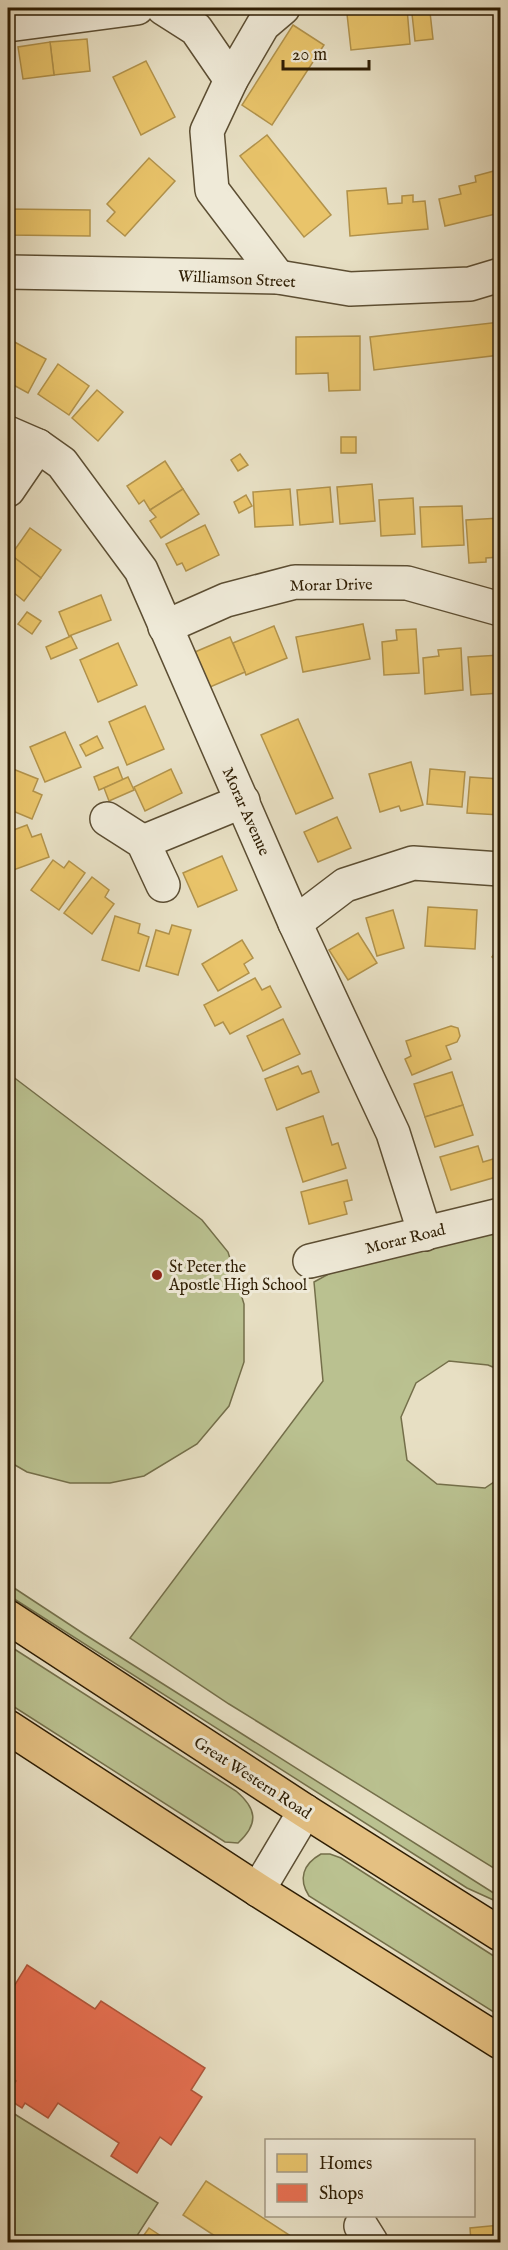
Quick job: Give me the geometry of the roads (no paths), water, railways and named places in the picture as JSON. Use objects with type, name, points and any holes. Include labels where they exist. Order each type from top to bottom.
[{"type":"main road","name":"Great Western Road","points":[[8,1617],[305,1811],[501,1934]]},
{"type":"main road","points":[[8,1727],[258,1890],[501,2042]]},
{"type":"street","points":[[8,25],[137,8]]},
{"type":"street","points":[[163,8],[196,29],[231,80]]},
{"type":"street","points":[[278,277],[212,190],[207,131],[231,80],[263,25],[284,8]]},
{"type":"street","name":"Williamson Street","points":[[8,272],[278,277],[350,289],[470,284],[501,275]]},
{"type":"street","name":"Morar Avenue","points":[[8,434],[38,446],[62,463],[141,570],[295,923],[393,1133],[424,1233]]},
{"type":"street","points":[[8,490],[38,446]]},
{"type":"street","name":"Morar Drive","points":[[165,627],[226,600],[295,582],[407,583],[501,609]]},
{"type":"street","points":[[143,842],[243,801]]},
{"type":"street","points":[[107,819],[143,842],[163,885]]},
{"type":"street","points":[[295,923],[345,885],[413,863],[501,869]]},
{"type":"street","name":"Morar Road","points":[[310,1261],[501,1215]]},
{"type":"street","points":[[258,1890],[305,1811]]},
{"type":"place","name":"St Peter the Apostle High School","points":[[157,1275]]}]
